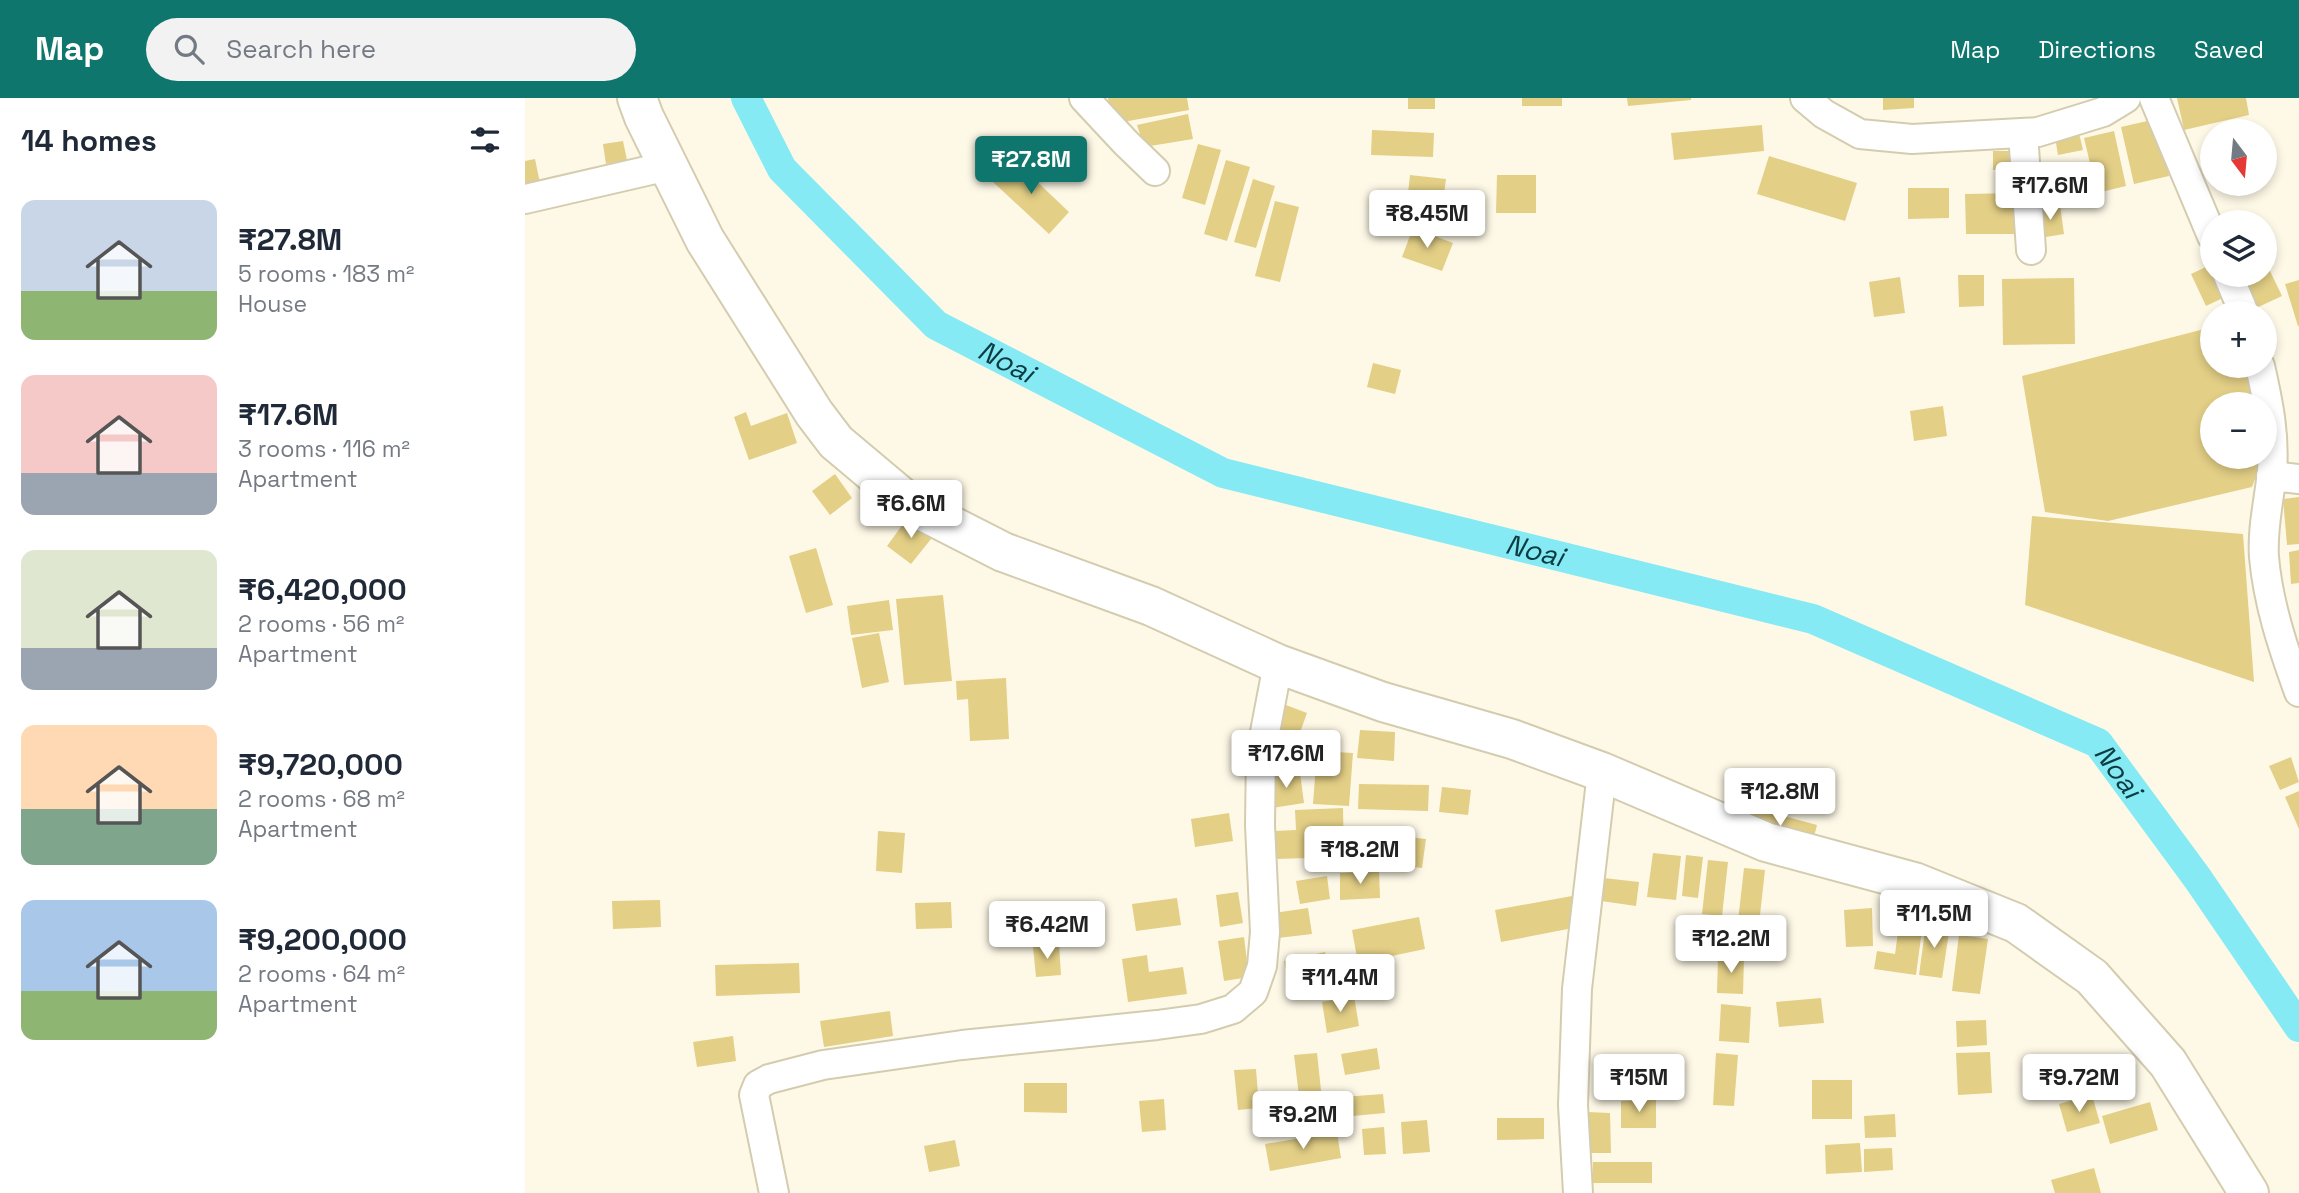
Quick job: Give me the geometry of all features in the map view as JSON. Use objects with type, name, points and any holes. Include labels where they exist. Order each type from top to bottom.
[{"type":"street","points":[[637,98],[705,240],[814,413],[836,442],[911,505],[1003,552],[1151,606],[1278,664],[1383,702],[1512,740],[1602,772],[1766,842],[1914,882],[2017,923],[2092,977],[2168,1063],[2249,1193]]},
{"type":"street","points":[[1084,98],[1155,171]]},
{"type":"street","points":[[1805,98],[1824,114],[1860,134],[1912,139],[2038,132],[2103,112],[2126,98]]},
{"type":"street","points":[[2154,98],[2201,210]]},
{"type":"street","points":[[2023,133],[2031,250]]},
{"type":"street","points":[[525,199],[668,166]]},
{"type":"street","points":[[2263,378],[2272,420],[2271,476],[2264,517],[2264,556],[2270,598],[2299,692]]},
{"type":"street","points":[[2271,476],[2299,479]]},
{"type":"street","points":[[774,1193],[754,1095],[758,1085],[769,1079],[823,1065],[962,1045],[1157,1026],[1201,1019],[1233,1009],[1252,992],[1262,966],[1265,932],[1260,825],[1261,753],[1278,664]]},
{"type":"street","points":[[1578,1193],[1573,1105],[1577,989],[1602,772]]},
{"type":"building","points":[[1108,98],[1187,98],[1189,110],[1112,124]]},
{"type":"building","points":[[1408,98],[1435,98],[1435,109],[1408,109]]},
{"type":"building","points":[[1522,98],[1562,98],[1562,106],[1522,106]]},
{"type":"building","points":[[1627,98],[1691,98],[1691,100],[1628,106]]},
{"type":"building","points":[[1883,98],[1914,98],[1914,108],[1883,110]]},
{"type":"building","points":[[2177,98],[2246,98],[2249,115],[2232,119],[2200,119],[2200,126],[2184,130]]},
{"type":"building","points":[[1188,114],[1193,139],[1144,147],[1137,125]]},
{"type":"building","points":[[2156,119],[2169,176],[2134,184],[2121,127]]},
{"type":"building","points":[[1762,125],[1764,151],[1674,160],[1671,133]]},
{"type":"building","points":[[1372,130],[1434,133],[1433,157],[1371,155]]},
{"type":"building","points":[[2114,131],[2126,186],[2097,193],[2084,138]]},
{"type":"building","points":[[2079,133],[2083,150],[2058,155],[2055,137]]},
{"type":"building","points":[[623,141],[627,160],[606,164],[603,144]]},
{"type":"building","points":[[1198,144],[1221,150],[1205,205],[1182,198]]},
{"type":"building","points":[[1993,151],[2018,151],[2018,169],[1993,170]]},
{"type":"building","points":[[1769,156],[1857,183],[1845,221],[1757,194]]},
{"type":"building","points":[[535,159],[540,183],[525,186],[525,161]]},
{"type":"building","points":[[1013,159],[1069,212],[1049,234],[992,181]]},
{"type":"building","points":[[1226,160],[1250,167],[1227,241],[1204,234]]},
{"type":"building","points":[[1410,175],[1446,179],[1441,215],[1406,212]]},
{"type":"building","points":[[1497,175],[1536,175],[1536,213],[1496,213]]},
{"type":"building","points":[[1253,179],[1275,186],[1256,248],[1234,242]]},
{"type":"building","points":[[1908,188],[1949,188],[1949,218],[1908,219]]},
{"type":"building","points":[[2019,193],[2019,234],[1966,234],[1965,194]]},
{"type":"building","points":[[1275,201],[1299,207],[1280,282],[1255,276]]},
{"type":"building","points":[[2060,205],[2064,234],[2040,238],[2036,209]]},
{"type":"building","points":[[1413,228],[1453,243],[1442,271],[1402,257]]},
{"type":"building","points":[[2200,270],[2200,287],[2220,287],[2225,297],[2217,301],[2204,301],[2191,274]]},
{"type":"building","points":[[1958,275],[1984,275],[1984,306],[1959,307]]},
{"type":"building","points":[[1900,277],[1905,313],[1874,317],[1869,282]]},
{"type":"building","points":[[2074,278],[2075,344],[2003,345],[2002,279]]},
{"type":"building","points":[[2299,280],[2299,326],[2298,326],[2285,284]]},
{"type":"building","points":[[2277,286],[2282,296],[2271,301],[2250,301],[2243,287]]},
{"type":"building","points":[[2200,330],[2200,378],[2253,378],[2259,392],[2200,392],[2200,469],[2259,469],[2252,487],[2108,521],[2045,512],[2022,376]]},
{"type":"building","points":[[1373,363],[1401,370],[1395,394],[1367,387]]},
{"type":"building","points":[[1943,406],[1947,436],[1914,441],[1910,411]]},
{"type":"building","points":[[746,412],[751,426],[787,413],[797,443],[749,460],[734,417]]},
{"type":"building","points":[[835,474],[852,498],[830,515],[812,491]]},
{"type":"building","points":[[2299,497],[2299,544],[2287,545],[2283,499]]},
{"type":"building","points":[[909,516],[935,534],[911,564],[887,546]]},
{"type":"building","points":[[2032,516],[2243,534],[2254,682],[2025,605]]},
{"type":"building","points":[[816,548],[833,605],[806,613],[789,556]]},
{"type":"building","points":[[2299,550],[2299,583],[2291,584],[2289,552]]},
{"type":"building","points":[[943,595],[952,681],[904,685],[896,599]]},
{"type":"building","points":[[889,600],[893,630],[851,635],[847,606]]},
{"type":"building","points":[[879,633],[889,682],[862,688],[852,638]]},
{"type":"building","points":[[1006,678],[1009,739],[970,741],[968,699],[957,700],[956,681]]},
{"type":"building","points":[[1278,702],[1307,713],[1298,738],[1269,727]]},
{"type":"building","points":[[1360,730],[1395,732],[1394,761],[1357,758]]},
{"type":"building","points":[[1317,751],[1353,753],[1349,806],[1313,804]]},
{"type":"building","points":[[2291,757],[2299,782],[2280,790],[2269,766]]},
{"type":"building","points":[[1300,773],[1304,803],[1272,808],[1268,777]]},
{"type":"building","points":[[1359,784],[1429,785],[1428,811],[1358,809]]},
{"type":"building","points":[[1442,787],[1471,790],[1468,815],[1439,812]]},
{"type":"building","points":[[2299,791],[2299,829],[2285,797]]},
{"type":"building","points":[[1750,807],[1817,825],[1811,849],[1744,831]]},
{"type":"building","points":[[1343,808],[1344,857],[1275,859],[1275,831],[1296,830],[1295,810]]},
{"type":"building","points":[[1229,813],[1233,841],[1195,847],[1191,819]]},
{"type":"building","points":[[878,831],[905,833],[902,873],[876,871]]},
{"type":"building","points":[[1369,833],[1426,839],[1422,868],[1365,861]]},
{"type":"building","points":[[1653,853],[1681,856],[1676,900],[1647,897]]},
{"type":"building","points":[[1686,855],[1703,857],[1698,898],[1682,896]]},
{"type":"building","points":[[1708,860],[1728,862],[1722,916],[1702,914]]},
{"type":"building","points":[[1744,868],[1765,870],[1759,924],[1738,921]]},
{"type":"building","points":[[1379,871],[1380,898],[1340,900],[1340,873]]},
{"type":"building","points":[[1327,876],[1330,899],[1300,904],[1296,881]]},
{"type":"building","points":[[1604,878],[1639,882],[1636,906],[1601,901]]},
{"type":"building","points":[[1238,892],[1243,923],[1220,927],[1216,895]]},
{"type":"building","points":[[1889,895],[1926,900],[1916,975],[1874,969],[1877,951],[1895,954],[1901,911],[1888,910]]},
{"type":"building","points":[[1572,896],[1578,927],[1501,942],[1495,910]]},
{"type":"building","points":[[1177,898],[1181,925],[1136,931],[1132,904]]},
{"type":"building","points":[[660,900],[661,927],[613,929],[612,901]]},
{"type":"building","points":[[951,902],[952,928],[916,929],[915,903]]},
{"type":"building","points":[[1308,908],[1312,934],[1278,938],[1274,913]]},
{"type":"building","points":[[1872,908],[1873,946],[1846,947],[1844,910]]},
{"type":"building","points":[[1419,917],[1425,949],[1358,963],[1352,930]]},
{"type":"building","points":[[1926,923],[1950,926],[1942,978],[1919,975]]},
{"type":"building","points":[[1959,935],[1988,939],[1980,994],[1952,991]]},
{"type":"building","points":[[1244,937],[1249,977],[1224,981],[1218,941]]},
{"type":"building","points":[[1059,944],[1061,975],[1036,977],[1033,947]]},
{"type":"building","points":[[1325,952],[1331,981],[1290,989],[1284,961]]},
{"type":"building","points":[[1147,955],[1149,972],[1183,967],[1187,994],[1128,1002],[1122,959]]},
{"type":"building","points":[[1718,957],[1744,958],[1743,994],[1717,993]]},
{"type":"building","points":[[799,963],[800,993],[716,996],[715,965]]},
{"type":"building","points":[[1354,996],[1359,1026],[1327,1033],[1322,1002]]},
{"type":"building","points":[[1821,998],[1824,1023],[1779,1027],[1776,1002]]},
{"type":"building","points":[[1721,1004],[1751,1007],[1749,1043],[1719,1041]]},
{"type":"building","points":[[890,1011],[893,1036],[824,1047],[820,1021]]},
{"type":"building","points":[[1986,1020],[1987,1045],[1957,1047],[1956,1021]]},
{"type":"building","points":[[733,1036],[736,1061],[697,1067],[693,1042]]},
{"type":"building","points":[[1377,1048],[1380,1069],[1345,1075],[1341,1054]]},
{"type":"building","points":[[1990,1052],[1992,1093],[1958,1095],[1956,1053]]},
{"type":"building","points":[[1317,1053],[1324,1118],[1302,1120],[1294,1055]]},
{"type":"building","points":[[1716,1053],[1738,1055],[1734,1106],[1713,1105]]},
{"type":"building","points":[[1256,1069],[1259,1108],[1238,1110],[1234,1070]]},
{"type":"building","points":[[1812,1080],[1852,1080],[1852,1119],[1812,1119]]},
{"type":"building","points":[[1024,1083],[1067,1083],[1067,1113],[1024,1112]]},
{"type":"building","points":[[1383,1094],[1385,1113],[1331,1118],[1329,1098]]},
{"type":"building","points":[[2092,1095],[2100,1123],[2067,1132],[2059,1104]]},
{"type":"building","points":[[1164,1099],[1166,1130],[1142,1132],[1139,1101]]},
{"type":"building","points":[[1656,1100],[1656,1128],[1621,1128],[1621,1101]]},
{"type":"building","points":[[2150,1102],[2158,1130],[2110,1144],[2102,1116]]},
{"type":"building","points":[[1587,1112],[1610,1113],[1611,1153],[1587,1153]]},
{"type":"building","points":[[1895,1114],[1896,1137],[1865,1138],[1864,1116]]},
{"type":"building","points":[[1497,1118],[1544,1118],[1544,1139],[1497,1140]]},
{"type":"building","points":[[1427,1120],[1430,1152],[1403,1154],[1401,1122]]},
{"type":"building","points":[[1384,1127],[1386,1154],[1364,1155],[1362,1129]]},
{"type":"building","points":[[1337,1132],[1341,1158],[1270,1171],[1265,1144]]},
{"type":"building","points":[[955,1140],[960,1166],[929,1172],[924,1146]]},
{"type":"building","points":[[1860,1143],[1862,1172],[1826,1174],[1825,1145]]},
{"type":"building","points":[[1892,1148],[1893,1170],[1864,1172],[1864,1149]]},
{"type":"building","points":[[1593,1162],[1652,1162],[1652,1183],[1593,1183]]},
{"type":"building","points":[[2094,1168],[2101,1193],[2055,1193],[2051,1180]]},
{"type":"waterway","name":"Noai","points":[[746,98],[782,169],[936,325],[1223,473],[1813,619],[2098,743],[2198,879],[2299,1027]]}]
